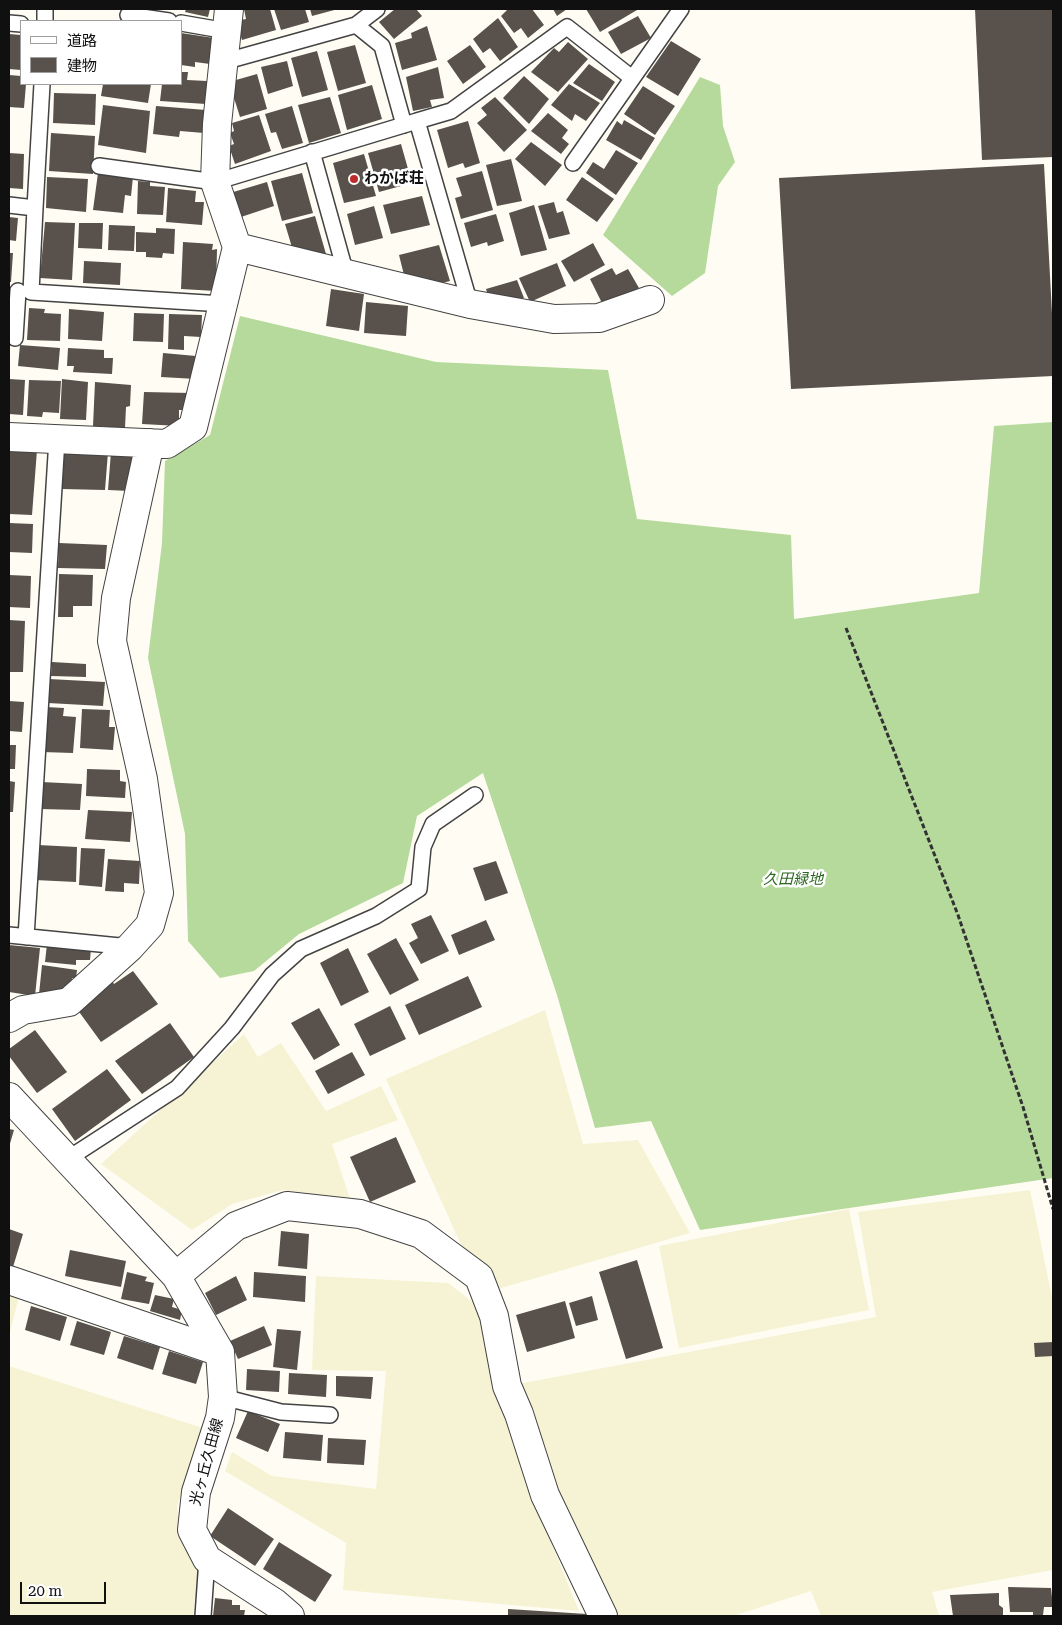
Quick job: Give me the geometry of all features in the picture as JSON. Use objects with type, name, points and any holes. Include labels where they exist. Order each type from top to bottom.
[{"type":"street","points":[[9,437],[167,444],[193,427],[237,247],[215,182],[217,124],[228,20]]},
{"type":"street","points":[[237,247],[470,304],[554,319],[600,318],[650,300]]},
{"type":"street","points":[[9,1018],[23,1010],[69,1002],[130,947],[150,925],[159,893],[143,779],[112,641],[116,598],[150,443]]},
{"type":"street","name":"光ヶ丘久田線","points":[[9,1097],[176,1276],[220,1352],[222,1396],[220,1418],[196,1492],[192,1530],[207,1559],[275,1603],[290,1616]]},
{"type":"street","points":[[176,1276],[236,1226],[287,1206],[360,1214],[421,1234],[479,1277],[494,1316],[507,1386],[519,1414],[545,1495],[603,1616]]},
{"type":"street","points":[[9,1280],[220,1352]]},
{"type":"lane","points":[[224,62],[356,26],[377,9]]},
{"type":"lane","points":[[573,163],[681,9]]},
{"type":"lane","points":[[128,15],[160,20]]},
{"type":"lane","points":[[182,23],[228,20]]},
{"type":"lane","points":[[356,26],[382,46],[411,123],[470,304]]},
{"type":"lane","points":[[100,166],[215,182],[451,112],[567,26],[632,78]]},
{"type":"lane","points":[[15,338],[19,291],[35,208],[42,85]]},
{"type":"lane","points":[[312,152],[346,274]]},
{"type":"lane","points":[[9,205],[35,208]]},
{"type":"lane","points":[[19,291],[223,304]]},
{"type":"lane","points":[[26,937],[57,439]]},
{"type":"lane","points":[[66,1160],[177,1088],[232,1028],[272,975],[301,948],[376,916],[419,889],[423,848],[433,824],[475,795]]},
{"type":"lane","points":[[9,935],[130,947]]},
{"type":"lane","points":[[222,1396],[281,1412],[330,1415]]},
{"type":"lane","points":[[203,1616],[207,1559]]},
{"type":"path","points":[[846,628],[958,915],[1023,1107],[1053,1209]]},
{"type":"shaded area","points":[[545,1010],[583,1144],[638,1140],[690,1233],[498,1289],[463,1249],[386,1079]]},
{"type":"shaded area","points":[[244,1034],[258,1057],[281,1043],[326,1111],[381,1086],[398,1120],[332,1144],[350,1199],[283,1190],[232,1204],[192,1230],[101,1164]]},
{"type":"shaded area","points":[[1030,1190],[1053,1302],[1053,1570],[932,1592],[939,1616],[821,1616],[811,1591],[733,1616],[611,1616],[507,1386],[876,1317],[858,1212]]},
{"type":"shaded area","points":[[849,1209],[869,1310],[679,1348],[659,1246]]},
{"type":"shaded area","points":[[316,1276],[448,1283],[478,1306],[536,1506],[579,1611],[343,1590],[346,1543],[225,1471],[232,1452],[272,1476],[376,1489],[386,1371],[312,1370]]},
{"type":"shaded area","points":[[9,1294],[19,1297],[9,1336]]},
{"type":"shaded area","points":[[9,1366],[206,1429],[177,1506],[181,1533],[198,1567],[193,1616],[9,1616]]},
{"type":"green space","points":[[700,77],[720,85],[723,126],[735,162],[718,186],[705,273],[672,296],[603,235]]},
{"type":"green space","name":"久田緑地","points":[[240,316],[436,362],[608,370],[637,519],[791,535],[794,619],[979,593],[994,426],[1053,422],[1053,1178],[700,1230],[651,1121],[595,1128],[557,995],[483,773],[417,816],[403,883],[299,934],[254,971],[220,978],[188,941],[185,834],[148,658],[162,543],[165,461],[210,435]]},
{"type":"building","points":[[186,9],[210,9],[208,17],[185,12]]},
{"type":"building","points":[[244,9],[270,9],[276,30],[242,40],[236,21],[246,19]]},
{"type":"building","points":[[274,9],[305,9],[309,22],[281,30]]},
{"type":"building","points":[[310,9],[338,9],[312,16]]},
{"type":"building","points":[[395,9],[416,9],[422,16],[394,39],[379,22]]},
{"type":"building","points":[[508,9],[532,9],[544,25],[528,38],[521,28],[514,33],[501,16]]},
{"type":"building","points":[[553,9],[567,9],[557,16]]},
{"type":"building","points":[[586,9],[636,9],[637,10],[600,32]]},
{"type":"building","points":[[975,9],[1053,9],[1053,157],[982,160]]},
{"type":"building","points":[[638,16],[651,38],[621,54],[608,32]]},
{"type":"building","points":[[498,18],[518,47],[500,61],[490,48],[483,53],[473,39]]},
{"type":"building","points":[[427,26],[437,60],[402,70],[395,43],[412,38],[411,33]]},
{"type":"building","points":[[182,33],[214,38],[210,64],[195,62],[195,67],[182,65]]},
{"type":"building","points":[[9,34],[20,35],[20,70],[9,69]]},
{"type":"building","points":[[671,41],[701,59],[678,96],[646,77]]},
{"type":"building","points":[[568,42],[588,59],[558,92],[531,72],[554,48],[559,52]]},
{"type":"building","points":[[355,45],[366,83],[338,91],[327,52]]},
{"type":"building","points":[[470,45],[486,67],[463,84],[447,61]]},
{"type":"building","points":[[317,51],[328,90],[302,97],[291,58]]},
{"type":"building","points":[[287,61],[293,86],[268,94],[261,67]]},
{"type":"building","points":[[589,64],[615,82],[602,101],[573,83]]},
{"type":"building","points":[[438,67],[444,98],[430,100],[432,107],[413,111],[406,77]]},
{"type":"building","points":[[182,72],[188,72],[187,80],[207,81],[206,104],[160,101],[162,85],[182,85]]},
{"type":"building","points":[[257,74],[267,109],[240,117],[229,82]]},
{"type":"building","points":[[9,75],[20,76],[20,85],[26,85],[24,108],[9,107]]},
{"type":"building","points":[[524,76],[549,99],[529,124],[503,98]]},
{"type":"building","points":[[569,84],[600,103],[586,121],[575,114],[572,121],[551,105]]},
{"type":"building","points":[[103,85],[151,85],[148,103],[101,96]]},
{"type":"building","points":[[372,85],[382,119],[347,130],[338,95]]},
{"type":"building","points":[[643,86],[675,106],[655,135],[624,114]]},
{"type":"building","points":[[54,93],[96,94],[95,125],[53,123]]},
{"type":"building","points":[[330,97],[341,133],[309,143],[298,105]]},
{"type":"building","points":[[495,97],[527,130],[504,152],[477,123],[487,115],[481,108]]},
{"type":"building","points":[[103,105],[150,111],[146,153],[98,145]]},
{"type":"building","points":[[156,106],[206,110],[204,133],[180,131],[179,137],[153,134]]},
{"type":"building","points":[[292,106],[303,143],[282,149],[276,132],[271,133],[265,114]]},
{"type":"building","points":[[548,113],[568,130],[562,138],[569,144],[561,154],[531,131]]},
{"type":"building","points":[[259,115],[271,151],[235,164],[229,146],[234,144],[230,133],[234,131],[232,123]]},
{"type":"building","points":[[624,120],[655,138],[641,160],[606,140],[617,121],[622,125]]},
{"type":"building","points":[[468,121],[480,163],[465,168],[463,163],[448,168],[437,130]]},
{"type":"building","points":[[51,133],[95,136],[93,174],[49,171]]},
{"type":"building","points":[[531,142],[562,165],[545,186],[515,159]]},
{"type":"building","points":[[401,144],[412,183],[379,192],[368,153]]},
{"type":"building","points":[[616,150],[638,163],[616,195],[586,173],[593,162],[604,169]]},
{"type":"building","points":[[9,153],[24,154],[23,189],[9,188]]},
{"type":"building","name":"わかば荘","points":[[364,154],[376,196],[344,203],[333,163]]},
{"type":"building","points":[[511,159],[522,201],[497,206],[486,165]]},
{"type":"building","points":[[1044,164],[1053,332],[1053,376],[791,389],[779,178]]},
{"type":"building","points":[[482,171],[493,210],[461,219],[455,198],[462,196],[456,178]]},
{"type":"building","points":[[98,173],[133,177],[131,196],[125,195],[123,213],[93,210]]},
{"type":"building","points":[[302,173],[313,213],[282,221],[271,181]]},
{"type":"building","points":[[47,177],[88,179],[86,212],[46,208]]},
{"type":"building","points":[[582,177],[614,199],[597,222],[566,200]]},
{"type":"building","points":[[138,181],[150,182],[150,186],[165,187],[163,215],[137,214]]},
{"type":"building","points":[[267,182],[274,206],[238,218],[230,193]]},
{"type":"building","points":[[168,188],[196,191],[195,202],[204,202],[202,225],[166,222]]},
{"type":"building","points":[[422,196],[430,225],[391,234],[383,205]]},
{"type":"building","points":[[554,202],[557,213],[563,211],[570,234],[549,239],[538,206]]},
{"type":"building","points":[[534,205],[547,250],[521,256],[509,213]]},
{"type":"building","points":[[374,206],[383,238],[355,245],[347,214]]},
{"type":"building","points":[[496,214],[504,241],[488,246],[487,242],[471,247],[464,223]]},
{"type":"building","points":[[315,216],[326,254],[307,258],[294,254],[285,224]]},
{"type":"building","points":[[9,217],[18,218],[16,241],[9,240]]},
{"type":"building","points":[[45,222],[75,223],[72,280],[40,278]]},
{"type":"building","points":[[79,223],[103,223],[102,249],[78,248]]},
{"type":"building","points":[[109,225],[135,226],[134,251],[108,250]]},
{"type":"building","points":[[156,228],[175,229],[174,254],[163,253],[162,258],[146,257],[146,252],[136,252],[136,232],[156,233]]},
{"type":"building","points":[[183,242],[213,244],[212,250],[217,249],[216,291],[181,289]]},
{"type":"building","points":[[593,243],[605,265],[574,282],[561,261]]},
{"type":"building","points":[[439,245],[450,281],[427,287],[406,283],[399,255]]},
{"type":"building","points":[[9,253],[13,253],[11,282],[9,282]]},
{"type":"building","points":[[84,261],[121,263],[120,285],[83,283]]},
{"type":"building","points":[[557,263],[566,286],[530,302],[519,278]]},
{"type":"building","points":[[612,268],[616,275],[628,269],[639,288],[603,305],[590,279]]},
{"type":"building","points":[[517,280],[524,298],[507,304],[489,299],[486,289]]},
{"type":"building","points":[[331,289],[364,294],[359,331],[326,326]]},
{"type":"building","points":[[366,302],[408,306],[406,336],[364,333]]},
{"type":"building","points":[[29,308],[45,309],[44,313],[61,314],[60,341],[27,340]]},
{"type":"building","points":[[69,309],[104,312],[102,341],[68,339]]},
{"type":"building","points":[[134,313],[164,314],[163,342],[133,341]]},
{"type":"building","points":[[169,314],[202,315],[201,337],[184,336],[184,350],[168,349]]},
{"type":"building","points":[[20,345],[60,348],[58,370],[18,366]]},
{"type":"building","points":[[68,348],[104,350],[104,358],[113,358],[112,374],[73,372],[74,366],[67,366]]},
{"type":"building","points":[[163,353],[196,356],[196,379],[161,377]]},
{"type":"building","points":[[9,379],[25,380],[23,415],[9,414]]},
{"type":"building","points":[[62,379],[88,382],[86,420],[60,419]]},
{"type":"building","points":[[29,380],[61,381],[59,413],[43,412],[42,417],[27,416]]},
{"type":"building","points":[[95,382],[131,385],[130,406],[126,407],[125,428],[93,426]]},
{"type":"building","points":[[144,392],[191,393],[190,410],[179,410],[179,426],[142,424]]},
{"type":"building","points":[[9,448],[37,450],[32,515],[9,514]]},
{"type":"building","points":[[63,451],[108,452],[105,490],[62,489]]},
{"type":"building","points":[[111,452],[137,453],[130,491],[108,490]]},
{"type":"building","points":[[9,523],[33,524],[32,553],[9,552]]},
{"type":"building","points":[[59,543],[107,545],[105,569],[58,568]]},
{"type":"building","points":[[59,574],[93,575],[92,606],[73,606],[73,617],[58,617]]},
{"type":"building","points":[[9,575],[31,576],[30,608],[9,607]]},
{"type":"building","points":[[9,620],[25,621],[23,672],[9,672]]},
{"type":"building","points":[[52,662],[86,664],[86,677],[51,676]]},
{"type":"building","points":[[49,679],[105,682],[103,706],[48,703]]},
{"type":"building","points":[[9,701],[24,702],[22,732],[9,731]]},
{"type":"building","points":[[46,707],[64,708],[63,716],[76,717],[73,753],[42,752]]},
{"type":"building","points":[[82,709],[110,710],[109,727],[115,727],[113,750],[80,748]]},
{"type":"building","points":[[9,745],[16,745],[15,769],[9,769]]},
{"type":"building","points":[[87,769],[120,770],[120,781],[126,782],[125,798],[86,796]]},
{"type":"building","points":[[9,781],[15,782],[13,812],[9,812]]},
{"type":"building","points":[[41,782],[82,784],[80,810],[40,809]]},
{"type":"building","points":[[88,810],[132,812],[130,842],[85,839]]},
{"type":"building","points":[[38,845],[77,847],[76,882],[35,880]]},
{"type":"building","points":[[81,848],[105,849],[102,887],[79,885]]},
{"type":"building","points":[[108,859],[140,861],[139,884],[124,883],[124,892],[105,891]]},
{"type":"building","points":[[496,861],[508,893],[485,901],[473,868]]},
{"type":"building","points":[[431,915],[449,951],[421,964],[409,943],[418,938],[411,924]]},
{"type":"building","points":[[486,920],[495,940],[459,955],[451,935]]},
{"type":"building","points":[[396,938],[419,980],[390,995],[367,954]]},
{"type":"building","points":[[47,944],[91,948],[90,960],[76,960],[76,965],[45,962]]},
{"type":"building","points":[[9,945],[40,948],[35,996],[9,992]]},
{"type":"building","points":[[348,948],[369,992],[341,1006],[320,963]]},
{"type":"building","points":[[42,965],[77,970],[76,978],[72,978],[71,987],[64,986],[63,996],[39,994]]},
{"type":"building","points":[[133,971],[158,1004],[101,1042],[77,1009],[111,979],[114,984]]},
{"type":"building","points":[[468,976],[482,1007],[419,1035],[405,1005]]},
{"type":"building","points":[[390,1006],[406,1039],[370,1056],[354,1024]]},
{"type":"building","points":[[319,1008],[340,1045],[314,1060],[291,1023]]},
{"type":"building","points":[[170,1023],[194,1057],[142,1094],[115,1061]]},
{"type":"building","points":[[35,1030],[67,1072],[37,1093],[9,1056],[9,1049]]},
{"type":"building","points":[[352,1052],[365,1075],[328,1094],[315,1071]]},
{"type":"building","points":[[107,1069],[131,1100],[75,1141],[52,1109]]},
{"type":"building","points":[[9,1129],[14,1130],[9,1147]]},
{"type":"building","points":[[396,1137],[416,1182],[370,1202],[350,1157]]},
{"type":"building","points":[[9,1229],[23,1234],[13,1267],[9,1265]]},
{"type":"building","points":[[281,1231],[309,1234],[307,1269],[278,1266]]},
{"type":"building","points":[[70,1250],[126,1261],[121,1287],[65,1276]]},
{"type":"building","points":[[637,1260],[663,1348],[626,1359],[599,1272]]},
{"type":"building","points":[[127,1272],[147,1277],[145,1281],[154,1283],[149,1304],[121,1299]]},
{"type":"building","points":[[254,1272],[306,1276],[305,1302],[253,1297]]},
{"type":"building","points":[[236,1276],[247,1300],[216,1315],[205,1293]]},
{"type":"building","points":[[155,1295],[174,1299],[172,1307],[182,1310],[180,1320],[150,1311]]},
{"type":"building","points":[[592,1296],[598,1320],[576,1326],[569,1303]]},
{"type":"building","points":[[565,1301],[575,1338],[527,1352],[516,1315]]},
{"type":"building","points":[[31,1306],[67,1317],[60,1341],[25,1330]]},
{"type":"building","points":[[77,1321],[111,1332],[104,1355],[70,1345]]},
{"type":"building","points":[[264,1326],[272,1345],[238,1359],[230,1341]]},
{"type":"building","points":[[277,1329],[301,1331],[297,1370],[273,1367]]},
{"type":"building","points":[[124,1336],[160,1347],[153,1370],[117,1358]]},
{"type":"building","points":[[1053,1342],[1053,1356],[1035,1357],[1034,1343]]},
{"type":"building","points":[[169,1351],[203,1362],[196,1384],[162,1374]]},
{"type":"building","points":[[247,1369],[280,1371],[279,1392],[246,1390]]},
{"type":"building","points":[[289,1373],[327,1375],[326,1397],[288,1394]]},
{"type":"building","points":[[336,1376],[373,1377],[371,1399],[336,1396]]},
{"type":"building","points":[[248,1411],[280,1424],[268,1452],[236,1438]]},
{"type":"building","points":[[285,1432],[323,1435],[321,1461],[283,1458]]},
{"type":"building","points":[[328,1438],[366,1440],[364,1465],[327,1463]]},
{"type":"building","points":[[228,1508],[274,1539],[255,1566],[210,1536]]},
{"type":"building","points":[[279,1542],[332,1575],[315,1602],[263,1569]]},
{"type":"building","points":[[1008,1587],[1051,1588],[1053,1607],[1044,1607],[1043,1615],[1033,1615],[1033,1612],[1010,1612]]},
{"type":"building","points":[[999,1593],[999,1605],[1003,1608],[1003,1616],[953,1616],[950,1595]]},
{"type":"building","points":[[215,1598],[232,1600],[232,1605],[240,1605],[240,1610],[245,1610],[244,1616],[213,1616]]},
{"type":"building","points":[[508,1609],[587,1614],[587,1616],[508,1616]]},
{"type":"place","name":"わかば荘","points":[[354,179]]}]
